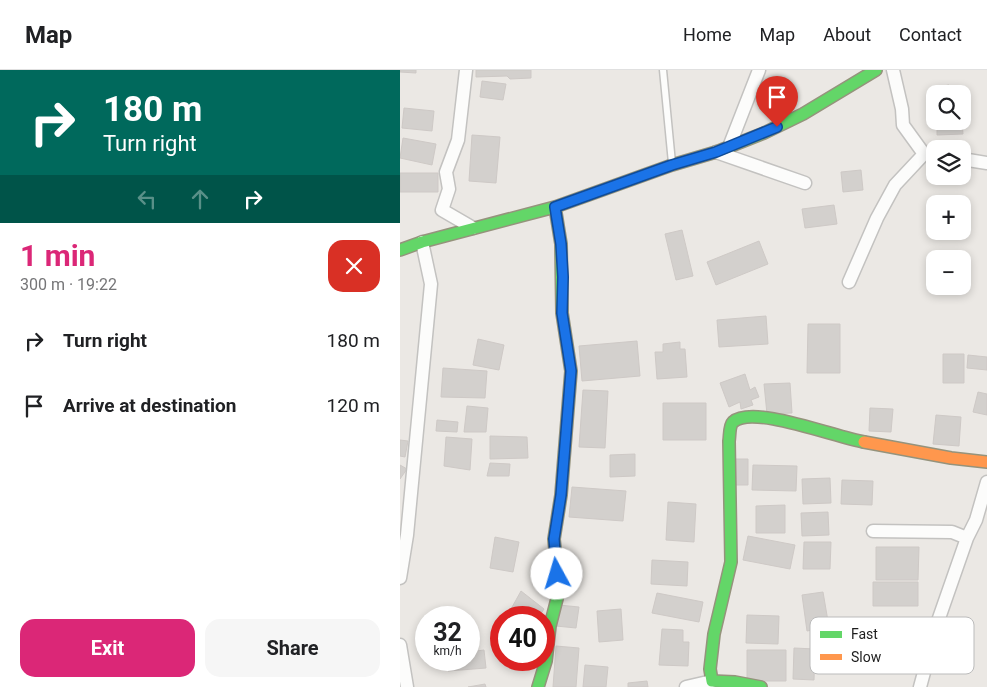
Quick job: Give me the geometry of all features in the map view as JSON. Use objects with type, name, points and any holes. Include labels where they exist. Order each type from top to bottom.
[{"type":"street","points":[[466,70],[458,140],[446,172],[449,189],[442,210],[473,228]]},
{"type":"street","points":[[730,147],[759,70]]},
{"type":"street","points":[[400,250],[422,242],[555,207],[672,165],[730,147],[803,114],[876,70]]},
{"type":"street","points":[[893,70],[904,125],[926,150]]},
{"type":"street","points":[[716,152],[805,183]]},
{"type":"street","points":[[850,282],[877,218],[895,185],[926,158]]},
{"type":"street","points":[[971,160],[987,163]]},
{"type":"street","points":[[538,687],[546,662],[550,626],[559,591],[554,539],[561,495],[571,371],[562,313],[563,277],[561,244],[555,207]]},
{"type":"street","points":[[400,578],[431,284],[422,242]]},
{"type":"street","points":[[712,681],[710,669],[714,634],[731,562],[728,441],[731,425],[734,422],[752,416],[803,425],[851,440],[883,444],[951,458],[987,462]]},
{"type":"street","points":[[939,617],[967,538],[976,520],[987,482]]},
{"type":"street","points":[[873,531],[952,532],[967,538]]},
{"type":"street","points":[[400,645],[406,687]]},
{"type":"street","points":[[920,687],[923,674]]},
{"type":"street","points":[[686,687],[712,681],[735,682],[761,687]]},
{"type":"lane","points":[[663,70],[672,165]]},
{"type":"building","points":[[400,70],[416,70],[416,73],[400,72]]},
{"type":"building","points":[[476,70],[531,70],[531,78],[510,79],[507,76],[476,77]]},
{"type":"building","points":[[482,81],[506,84],[503,100],[480,97]]},
{"type":"building","points":[[404,108],[434,111],[432,131],[402,128]]},
{"type":"building","points":[[937,130],[963,130],[963,134],[937,135]]},
{"type":"building","points":[[472,135],[500,137],[496,183],[469,181]]},
{"type":"building","points":[[403,138],[436,144],[432,165],[400,158]]},
{"type":"building","points":[[861,170],[863,190],[843,192],[841,172]]},
{"type":"building","points":[[400,173],[438,173],[438,192],[400,192]]},
{"type":"building","points":[[834,205],[837,224],[805,228],[802,209]]},
{"type":"building","points":[[682,230],[693,276],[676,280],[665,234]]},
{"type":"building","points":[[759,241],[768,264],[716,285],[707,262]]},
{"type":"building","points":[[766,316],[768,344],[719,347],[717,320]]},
{"type":"building","points":[[808,324],[840,324],[840,373],[807,373]]},
{"type":"building","points":[[478,339],[504,345],[499,370],[473,365]]},
{"type":"building","points":[[637,341],[640,376],[582,381],[579,346]]},
{"type":"building","points":[[680,342],[680,349],[685,349],[687,377],[657,379],[655,352],[663,352],[663,344]]},
{"type":"building","points":[[943,354],[964,354],[964,383],[943,383]]},
{"type":"building","points":[[968,355],[987,357],[987,370],[967,368]]},
{"type":"building","points":[[443,368],[487,371],[485,398],[441,397]]},
{"type":"building","points":[[745,374],[750,390],[755,387],[759,397],[751,400],[753,405],[741,409],[740,402],[729,407],[720,383]]},
{"type":"building","points":[[790,383],[792,413],[767,414],[764,384]]},
{"type":"building","points":[[583,390],[608,391],[605,448],[579,447]]},
{"type":"building","points":[[978,392],[987,394],[987,415],[973,412]]},
{"type":"building","points":[[663,403],[706,403],[706,440],[663,440]]},
{"type":"building","points":[[467,406],[488,408],[486,432],[464,432]]},
{"type":"building","points":[[870,408],[893,409],[891,432],[869,431]]},
{"type":"building","points":[[936,415],[961,417],[959,446],[933,444]]},
{"type":"building","points":[[437,420],[458,422],[457,432],[436,431]]},
{"type":"building","points":[[490,436],[527,437],[528,458],[490,459]]},
{"type":"building","points":[[446,437],[472,439],[470,470],[444,466]]},
{"type":"building","points":[[400,440],[408,441],[405,457],[400,456]]},
{"type":"building","points":[[635,454],[635,476],[610,477],[610,455]]},
{"type":"building","points":[[734,459],[748,459],[748,485],[735,485]]},
{"type":"building","points":[[490,463],[510,464],[509,476],[487,476]]},
{"type":"building","points":[[400,465],[407,469],[400,479]]},
{"type":"building","points":[[753,465],[797,466],[796,491],[752,490]]},
{"type":"building","points":[[830,478],[831,503],[803,504],[802,479]]},
{"type":"building","points":[[842,480],[873,481],[872,505],[841,504]]},
{"type":"building","points":[[572,487],[626,491],[623,521],[569,517]]},
{"type":"building","points":[[668,502],[696,504],[694,542],[666,540]]},
{"type":"building","points":[[785,505],[785,533],[756,533],[756,506]]},
{"type":"building","points":[[828,512],[829,535],[802,536],[801,513]]},
{"type":"building","points":[[748,536],[795,545],[790,569],[743,560]]},
{"type":"building","points":[[495,537],[519,542],[513,572],[490,568]]},
{"type":"building","points":[[804,542],[831,542],[830,569],[803,569]]},
{"type":"building","points":[[876,547],[919,547],[918,580],[876,580]]},
{"type":"building","points":[[652,560],[688,562],[687,586],[651,584]]},
{"type":"building","points":[[873,582],[918,582],[918,606],[873,606]]},
{"type":"building","points":[[521,591],[540,606],[513,606]]},
{"type":"building","points":[[823,592],[827,617],[810,617],[810,630],[807,631],[802,595]]},
{"type":"building","points":[[657,593],[703,602],[699,622],[652,613]]},
{"type":"building","points":[[559,605],[579,607],[576,628],[556,626]]},
{"type":"building","points":[[621,609],[623,640],[599,642],[597,611]]},
{"type":"building","points":[[747,615],[779,616],[778,644],[746,643]]},
{"type":"building","points":[[662,629],[683,630],[683,642],[689,642],[688,666],[659,665]]},
{"type":"building","points":[[556,646],[579,648],[576,687],[553,687]]},
{"type":"building","points":[[794,648],[810,649],[810,674],[814,674],[814,680],[793,679]]},
{"type":"building","points":[[484,650],[486,668],[480,668],[480,651]]},
{"type":"building","points":[[747,650],[786,650],[786,681],[747,681]]},
{"type":"building","points":[[585,665],[608,667],[606,687],[583,687]]},
{"type":"building","points":[[647,681],[648,687],[628,687],[628,683]]},
{"type":"building","points":[[485,684],[486,687],[468,687]]},
{"type":"traffic: fast","points":[[400,250],[422,242],[555,207],[672,165],[716,152],[764,133],[803,114],[876,70]]},
{"type":"traffic: fast","points":[[538,687],[546,661],[550,626],[559,591],[554,539],[561,495],[571,371],[562,313],[561,244],[555,207]]},
{"type":"traffic: fast","points":[[761,687],[735,682],[712,681],[710,669],[714,634],[731,562],[730,428],[733,422],[743,418],[758,417],[776,419],[864,442]]},
{"type":"traffic: slow","points":[[864,442],[951,458],[987,462]]},
{"type":"route","points":[[557,574],[554,539],[561,495],[571,371],[562,313],[563,277],[561,244],[555,207],[672,165],[716,152],[777,127]]}]
